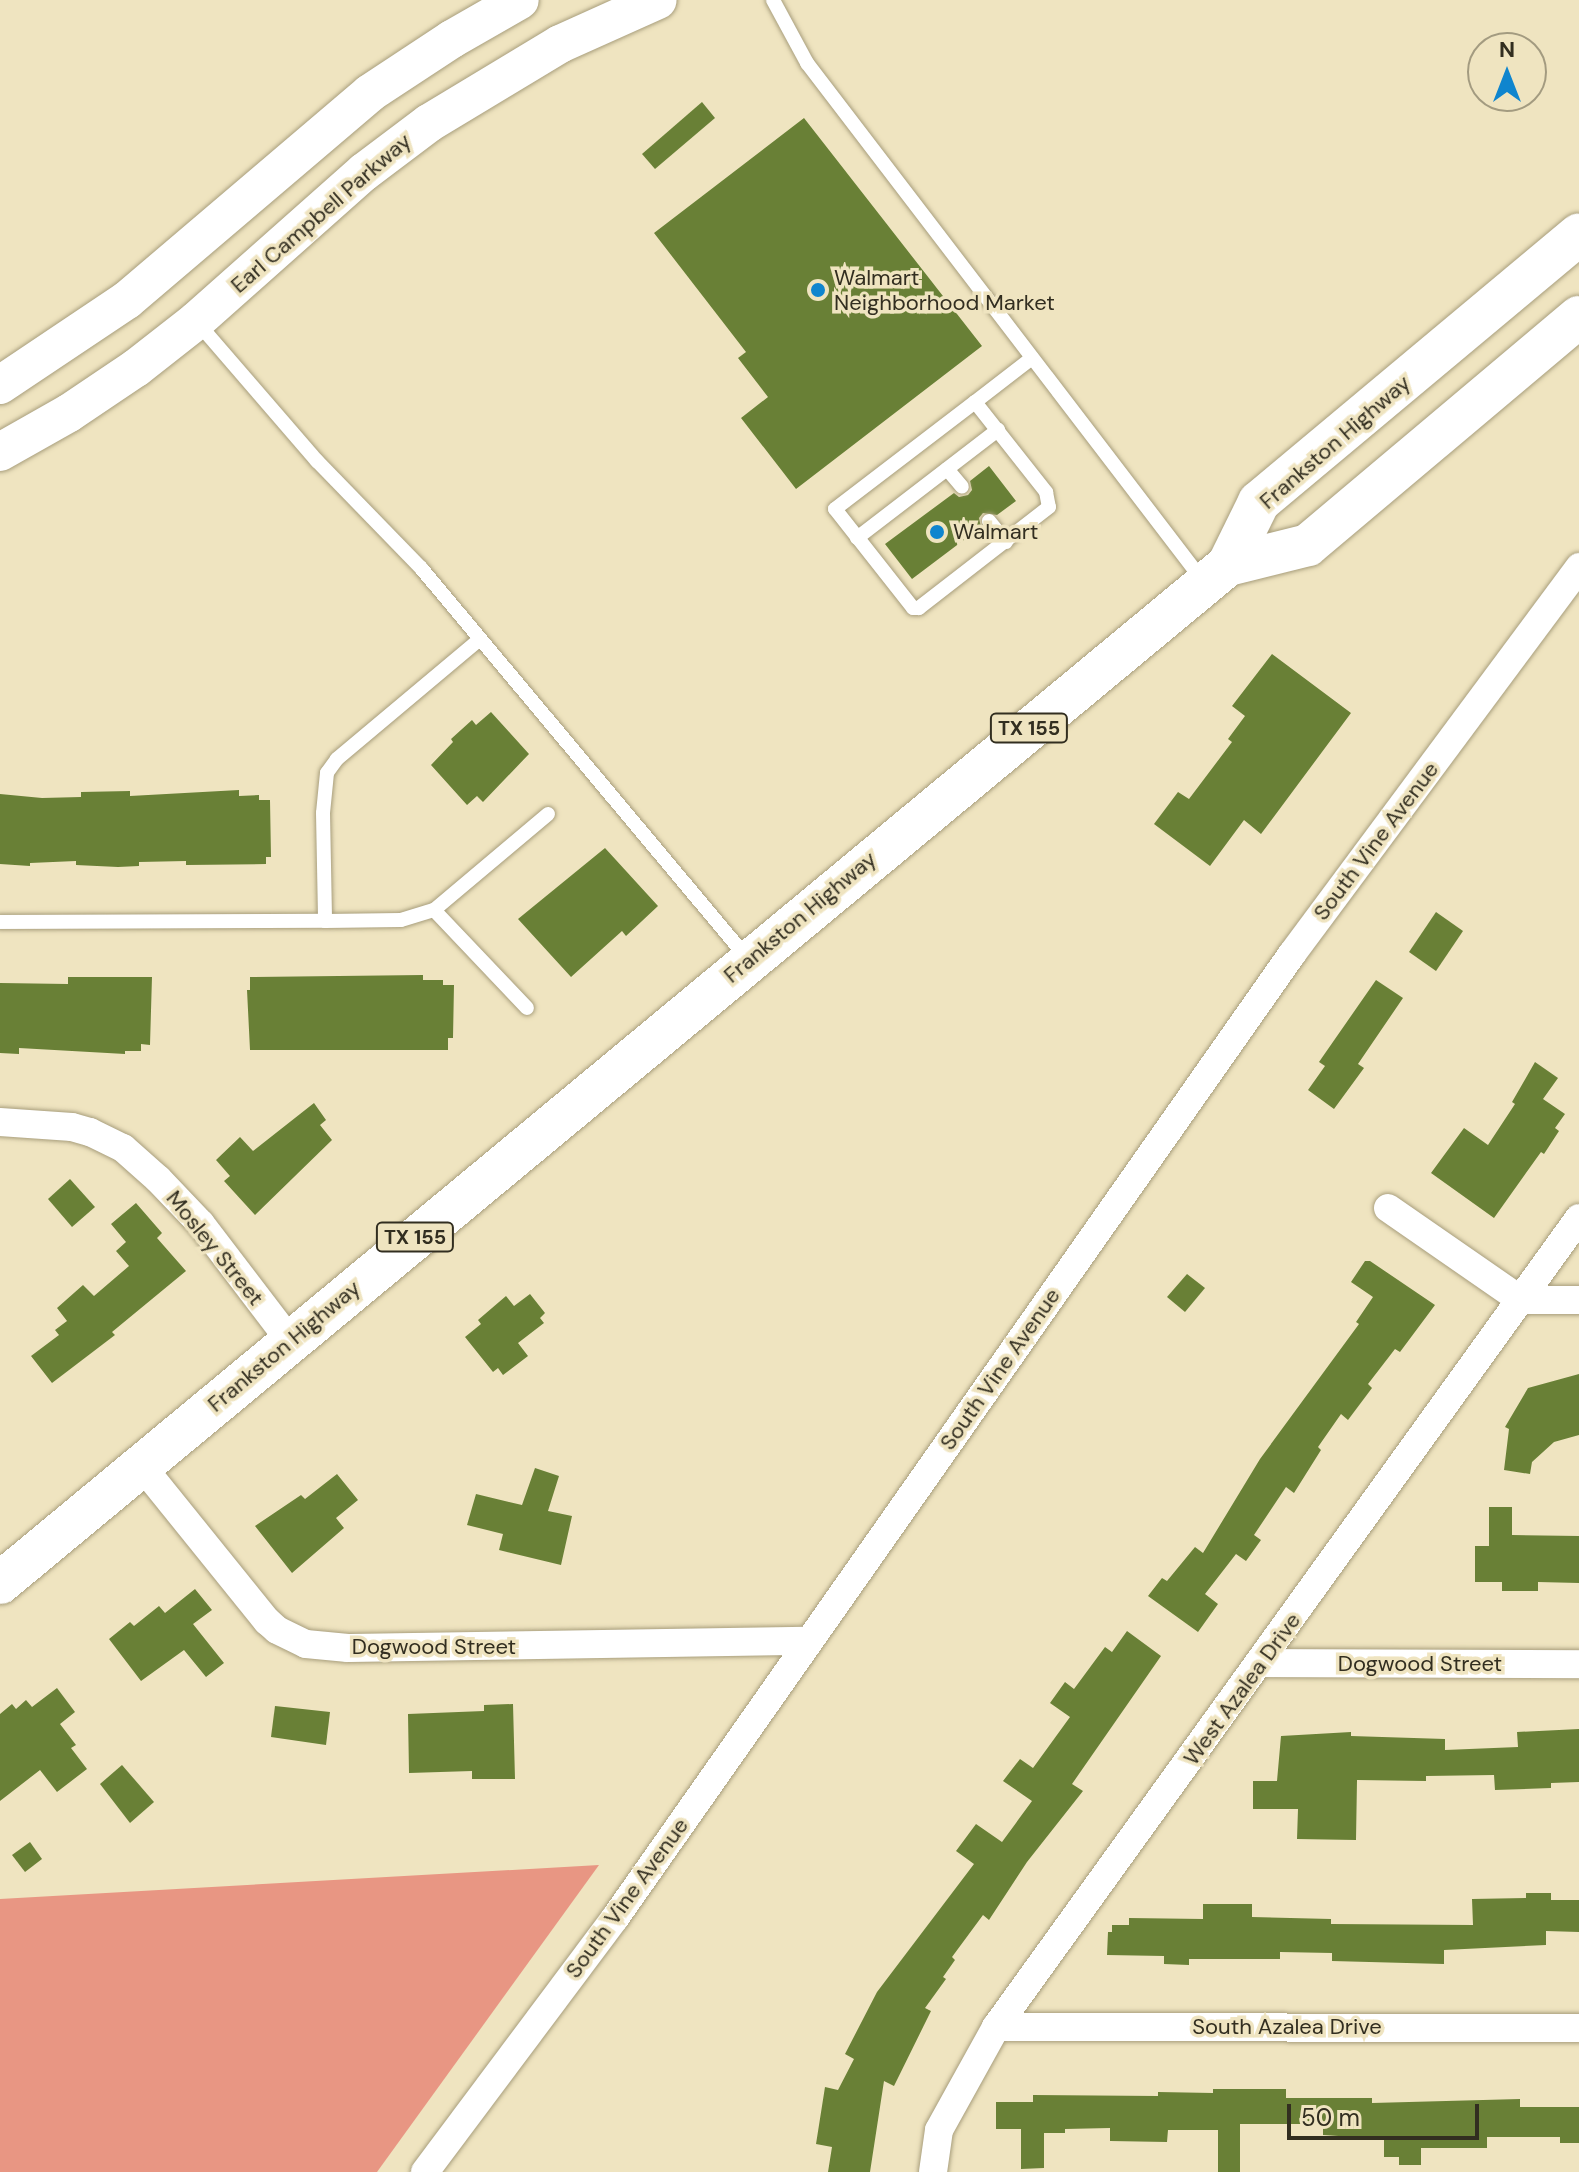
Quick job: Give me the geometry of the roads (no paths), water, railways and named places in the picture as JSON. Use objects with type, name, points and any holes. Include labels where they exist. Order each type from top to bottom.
[{"type":"main road","points":[[0,385],[87,329],[156,277],[370,93],[452,39],[520,0]]},
{"type":"main road","name":"Earl Campbell Parkway","points":[[0,452],[102,392],[196,321],[344,188],[429,123],[560,44],[658,0]]},
{"type":"main road","name":"Frankston Highway","points":[[0,1583],[1217,574],[1259,502],[1579,234]]},
{"type":"main road","points":[[156,277],[196,321]]},
{"type":"main road","name":"TX 155","points":[[1217,574],[1308,545],[1579,317]]},
{"type":"street","name":"South Vine Avenue","points":[[425,2172],[615,1918],[1292,954],[1579,567]]},
{"type":"street","name":"Mosley Street","points":[[0,1122],[72,1127],[98,1135],[123,1148],[201,1224],[290,1341]]},
{"type":"street","points":[[1388,1208],[1521,1300],[1579,1300]]},
{"type":"street","name":"West Azalea Drive","points":[[933,2172],[939,2130],[996,2027],[1262,1663],[1579,1218]]},
{"type":"street","name":"Dogwood Street","points":[[141,1465],[267,1621],[277,1630],[306,1644],[364,1648],[809,1641]]},
{"type":"street","name":"Dogwood Street","points":[[1262,1663],[1579,1664]]},
{"type":"street","name":"South Azalea Drive","points":[[996,2027],[1579,2028]]},
{"type":"lane","points":[[773,0],[807,63],[1032,358],[1217,574]]},
{"type":"lane","points":[[196,321],[317,461],[421,568],[749,960]]},
{"type":"lane","points":[[975,402],[1050,499],[1049,507],[919,608],[913,608],[835,509],[1032,358]]},
{"type":"lane","points":[[857,538],[998,430]]},
{"type":"lane","points":[[947,469],[962,487]]},
{"type":"lane","points":[[989,521],[1006,542]]},
{"type":"lane","points":[[325,921],[323,813],[327,773],[337,759],[480,639]]},
{"type":"lane","points":[[0,922],[401,920],[434,910],[548,814]]},
{"type":"lane","points":[[434,910],[527,1008]]},
{"type":"place","name":"Walmart Neighborhood Market","points":[[818,290]]},
{"type":"place","name":"Walmart","points":[[937,532]]}]
